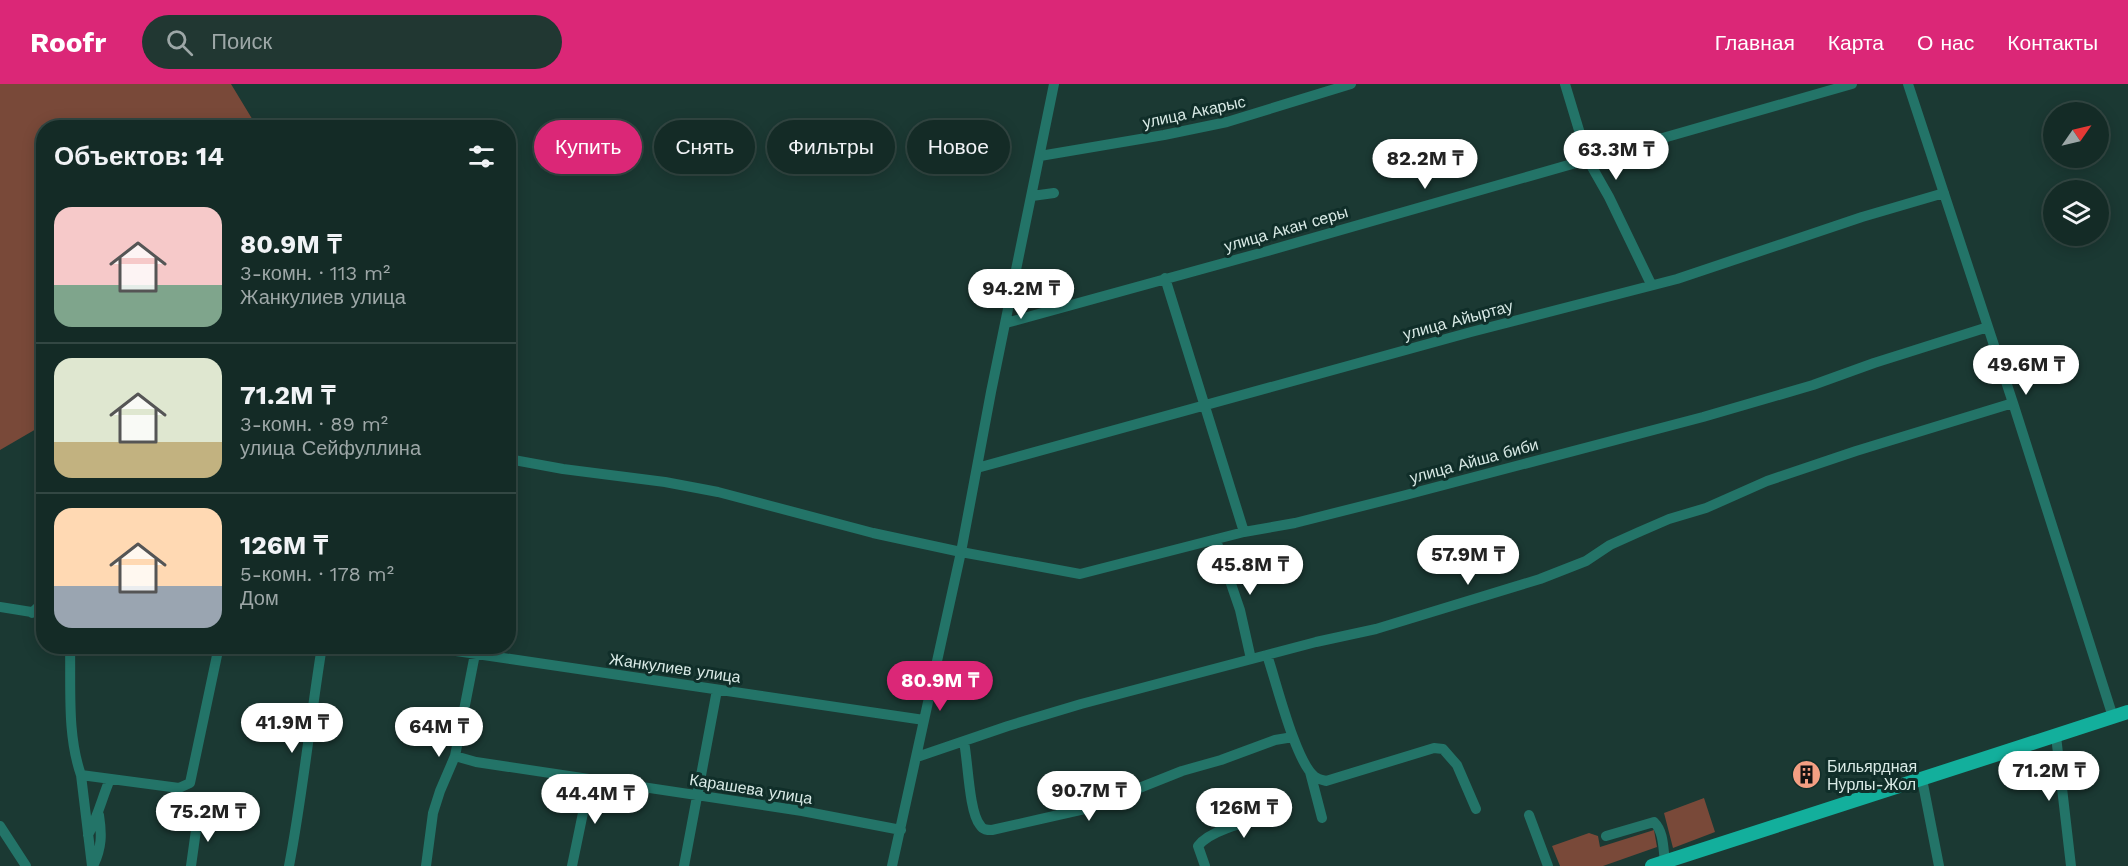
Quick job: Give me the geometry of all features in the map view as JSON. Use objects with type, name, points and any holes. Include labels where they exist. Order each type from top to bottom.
[{"type":"main road","points":[[1659,864],[2128,712]]},
{"type":"street","points":[[892,866],[961,552],[1054,84]]},
{"type":"street","name":"улица Акарыс","points":[[1040,156],[1227,122],[1351,84]]},
{"type":"street","points":[[1565,84],[1588,160],[1609,197],[1651,284]]},
{"type":"street","name":"улица Акан серы","points":[[1006,323],[1852,84]]},
{"type":"street","points":[[1908,84],[2113,717]]},
{"type":"street","points":[[1032,196],[1054,193]]},
{"type":"street","name":"улица Айыртау","points":[[977,468],[1471,332],[1677,279],[1862,217],[1944,193]]},
{"type":"street","points":[[1165,278],[1244,532]]},
{"type":"street","name":"улица Айша биби","points":[[516,460],[718,492],[873,533],[1080,574],[1244,532],[1295,523],[1391,499],[1726,410],[1813,385],[1988,327]]},
{"type":"street","points":[[917,758],[1008,726],[1093,701],[1376,629],[1540,579],[1586,561],[1610,545],[1639,531],[1707,508],[1767,481],[2013,403]]},
{"type":"street","points":[[1216,540],[1240,610],[1251,659]]},
{"type":"street","points":[[0,607],[36,613]]},
{"type":"street","points":[[32,613],[36,609]]},
{"type":"street","points":[[70,654],[75,759],[81,775],[93,866]]},
{"type":"street","points":[[81,775],[179,788],[190,783],[217,654]]},
{"type":"street","points":[[289,866],[300,807],[321,654]]},
{"type":"street","points":[[426,866],[433,813],[455,756],[475,654]]},
{"type":"street","name":"Жанкулиев улица","points":[[475,654],[924,720]]},
{"type":"street","points":[[1267,655],[1293,737],[1310,772],[1322,818]]},
{"type":"street","points":[[684,866],[717,690]]},
{"type":"street","points":[[2056,736],[2072,866]]},
{"type":"street","points":[[964,742],[975,815],[984,830],[992,830],[1089,808],[1182,771],[1221,760],[1275,740],[1293,737]]},
{"type":"street","points":[[1310,772],[1319,780],[1326,781],[1434,748],[1443,749],[1457,765],[1476,809]]},
{"type":"street","name":"Карашева улица","points":[[455,756],[476,762],[802,811],[901,830]]},
{"type":"street","points":[[93,866],[100,852],[102,836],[99,815],[102,797],[110,779]]},
{"type":"street","points":[[572,866],[590,779]]},
{"type":"street","points":[[1922,779],[1939,866]]},
{"type":"street","points":[[191,866],[197,823],[204,812]]},
{"type":"street","points":[[1205,866],[1198,846],[1203,840],[1224,830],[1281,813]]},
{"type":"street","points":[[88,835],[99,815]]},
{"type":"street","points":[[1529,815],[1548,866]]},
{"type":"street","points":[[1606,836],[1654,822],[1659,827],[1662,837],[1659,864]]},
{"type":"street","points":[[0,826],[26,866]]},
{"type":"shaded area","points":[[0,84],[231,84],[253,120],[36,120],[36,429],[0,450]]},
{"type":"shaded area","points":[[1704,798],[1715,832],[1673,848],[1664,813]]},
{"type":"shaded area","points":[[1654,830],[1657,847],[1603,866],[1560,866],[1552,846],[1589,833],[1598,836],[1600,847]]},
{"type":"place","name":"Бильярдная Нурлы-Жол","points":[[1806,775]]}]
